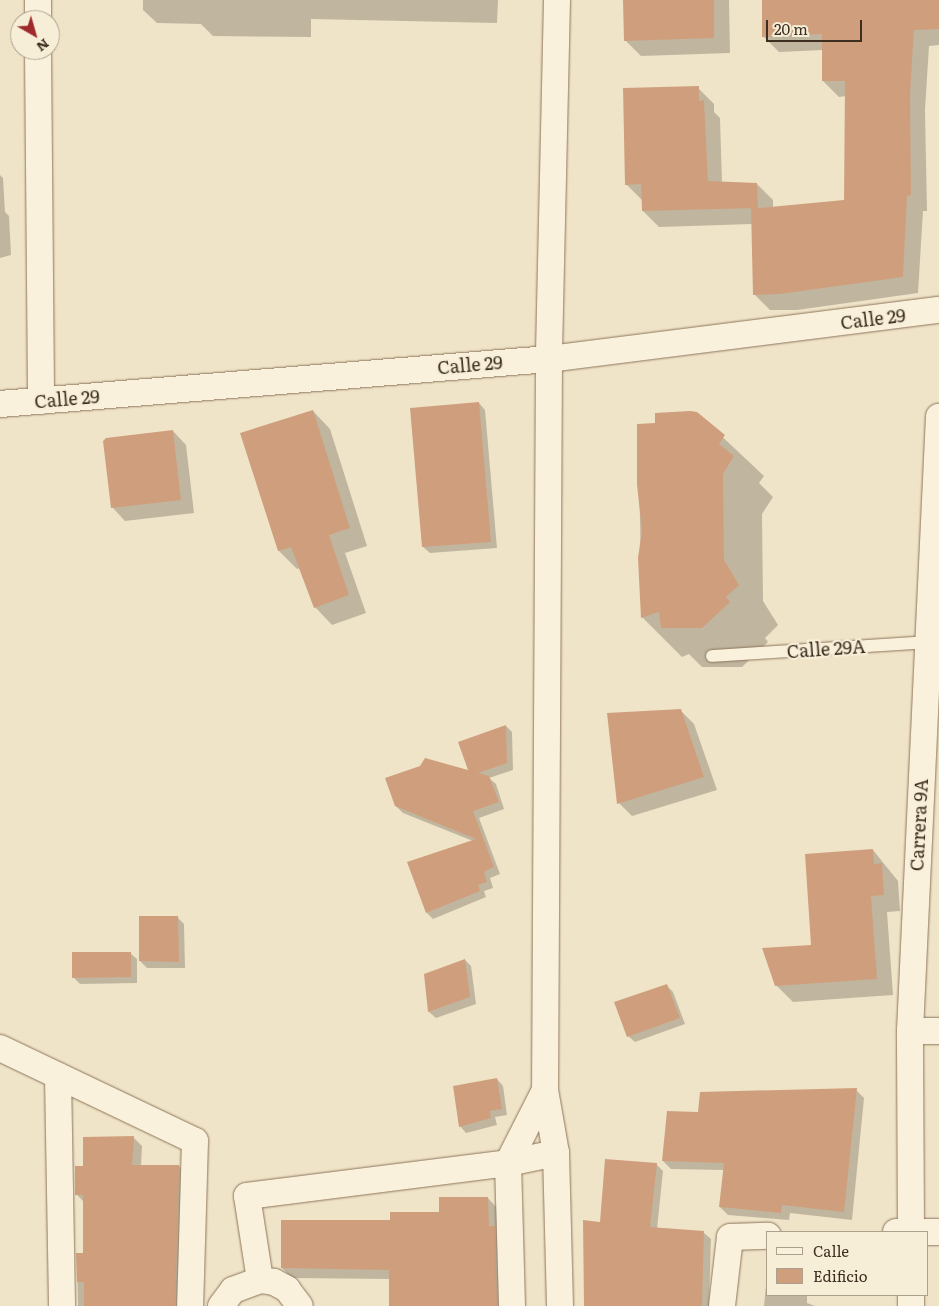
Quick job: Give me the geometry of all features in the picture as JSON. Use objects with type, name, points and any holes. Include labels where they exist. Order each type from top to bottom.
[{"type":"street","points":[[557,0],[549,359],[545,1090],[556,1153],[560,1306]]},
{"type":"street","points":[[38,60],[41,401]]},
{"type":"street","name":"Calle 29","points":[[0,404],[549,359],[939,310]]},
{"type":"street","name":"Carrera 9A","points":[[911,1231],[910,1031],[933,641],[939,418]]},
{"type":"street","points":[[910,1031],[939,1032]]},
{"type":"street","points":[[0,1048],[195,1142],[190,1306]]},
{"type":"street","points":[[58,1076],[62,1306]]},
{"type":"street","points":[[512,1306],[508,1163],[545,1090]]},
{"type":"street","points":[[260,1280],[247,1196],[508,1163],[556,1153]]},
{"type":"street","points":[[722,1306],[730,1237],[766,1236]]},
{"type":"street","points":[[221,1306],[233,1290],[260,1280],[287,1289],[300,1306]]},
{"type":"lane","name":"Calle 29A","points":[[712,656],[933,641]]},
{"type":"building","points":[[623,0],[714,0],[714,38],[624,41]]},
{"type":"building","points":[[762,0],[939,0],[939,29],[914,30],[910,94],[911,195],[907,196],[903,277],[780,294],[753,295],[751,208],[642,211],[641,184],[625,185],[623,88],[699,86],[699,101],[704,100],[708,181],[757,183],[758,208],[844,200],[845,81],[822,81],[822,34],[762,37]]},
{"type":"building","points":[[479,402],[491,542],[422,547],[410,408]]},
{"type":"building","points":[[313,410],[350,528],[329,535],[349,595],[314,608],[291,547],[278,551],[240,433]]},
{"type":"building","points":[[697,412],[725,435],[719,444],[734,456],[723,474],[724,560],[739,585],[726,597],[730,602],[702,628],[661,628],[659,612],[641,618],[638,558],[642,530],[637,485],[637,424],[655,423],[655,413]]},
{"type":"building","points":[[173,430],[181,500],[111,508],[103,441],[106,438]]},
{"type":"building","points":[[681,709],[704,777],[617,804],[607,713]]},
{"type":"building","points":[[506,725],[507,763],[478,773],[489,776],[499,802],[473,811],[494,867],[484,872],[487,882],[478,885],[480,891],[426,913],[407,862],[476,839],[395,806],[385,778],[420,766],[425,758],[468,770],[458,742]]},
{"type":"building","points":[[873,849],[874,864],[882,863],[884,895],[871,896],[877,979],[775,986],[762,948],[811,945],[805,854]]},
{"type":"building","points":[[139,916],[178,916],[179,962],[139,961]]},
{"type":"building","points":[[72,952],[131,952],[131,977],[72,978]]},
{"type":"building","points":[[465,959],[470,997],[428,1012],[424,974]]},
{"type":"building","points":[[667,984],[680,1018],[627,1037],[614,1002]]},
{"type":"building","points":[[497,1078],[502,1109],[490,1111],[491,1118],[459,1127],[453,1086]]},
{"type":"building","points":[[857,1088],[844,1212],[782,1205],[781,1213],[719,1207],[724,1163],[662,1161],[667,1111],[698,1112],[700,1092]]},
{"type":"building","points":[[134,1136],[132,1165],[179,1165],[175,1306],[84,1306],[84,1282],[77,1282],[76,1253],[83,1253],[83,1195],[75,1195],[75,1166],[83,1166],[83,1137]]},
{"type":"building","points":[[605,1159],[657,1163],[650,1227],[704,1231],[702,1306],[584,1306],[583,1220],[600,1222]]},
{"type":"building","points":[[439,1197],[488,1197],[489,1226],[495,1226],[497,1306],[389,1306],[389,1270],[281,1268],[281,1220],[390,1220],[390,1212],[439,1212]]}]
